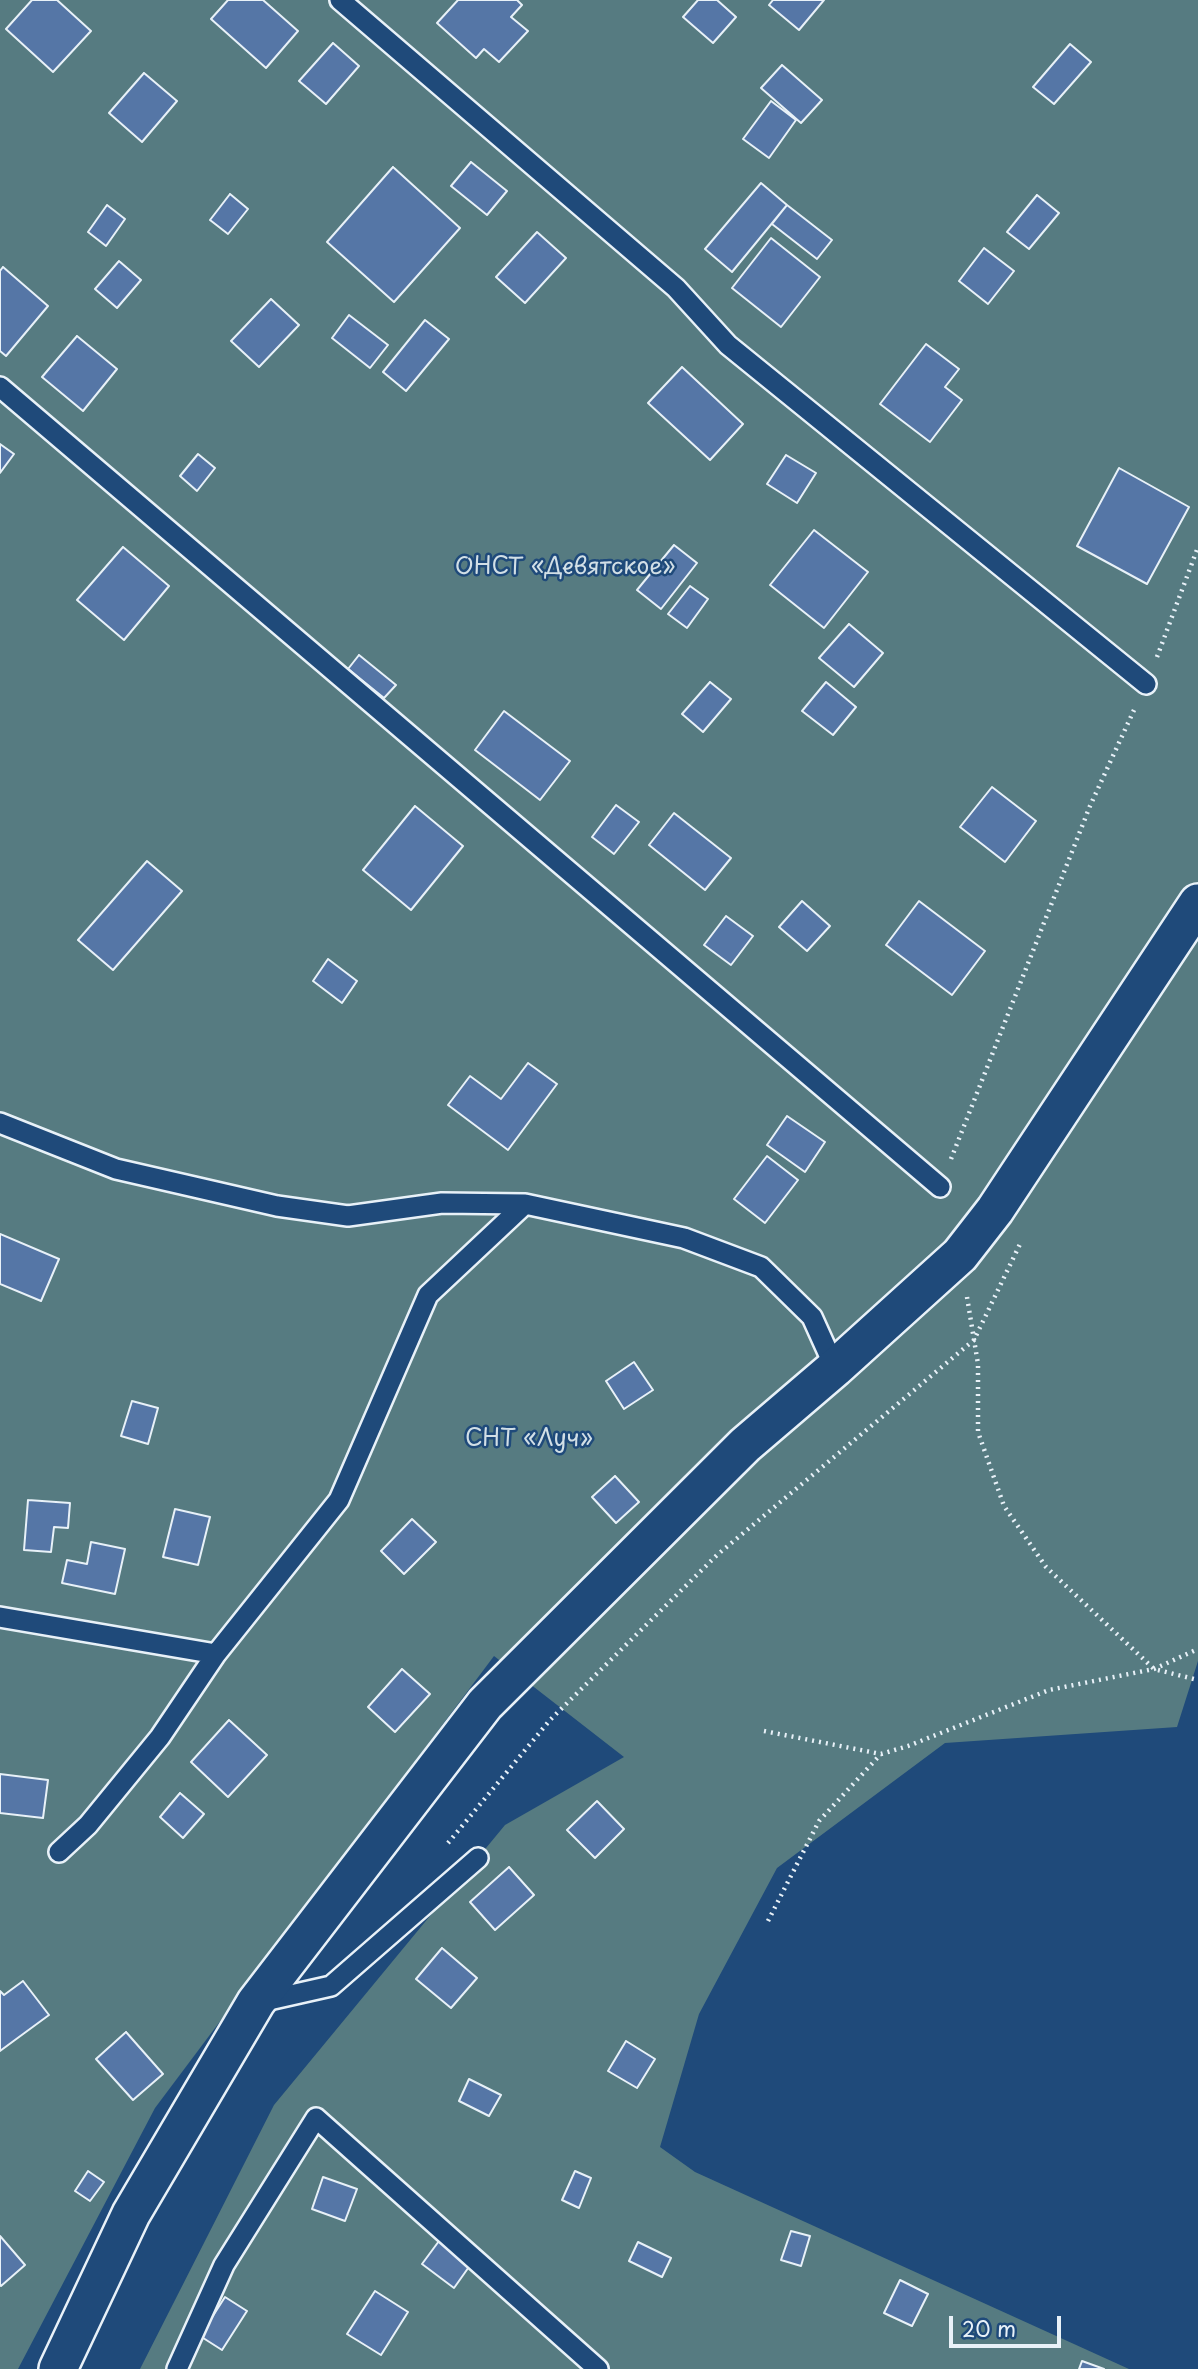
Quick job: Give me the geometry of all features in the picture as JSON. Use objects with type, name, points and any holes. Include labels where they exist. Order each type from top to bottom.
[{"type":"street","points":[[58,2369],[131,2214],[256,2003],[485,1704],[745,1446],[960,1255],[979,1232],[1198,903]]},
{"type":"lane","points":[[340,0],[676,288],[728,345],[1146,684]]},
{"type":"lane","points":[[0,387],[940,1187]]},
{"type":"lane","points":[[0,1123],[116,1169],[277,1206],[348,1216],[442,1203],[525,1204],[684,1238],[761,1267],[812,1317],[835,1368]]},
{"type":"lane","points":[[59,1852],[88,1825],[160,1737],[216,1654],[339,1500],[428,1295],[525,1204]]},
{"type":"lane","points":[[0,1617],[216,1654]]},
{"type":"lane","points":[[256,2003],[331,1986],[478,1858]]},
{"type":"lane","points":[[177,2369],[224,2265],[316,2118],[598,2369]]},
{"type":"path","points":[[440,1852],[550,1720],[717,1555],[974,1340],[1026,1233]]},
{"type":"path","points":[[764,1731],[881,1754],[908,1746],[1049,1690],[1154,1669],[1198,1649]]},
{"type":"path","points":[[768,1921],[819,1821],[881,1754]]},
{"type":"green space","name":"ОНСТ «Девятское»","points":[[0,0],[1198,0],[1198,1661],[1177,1727],[945,1743],[777,1868],[699,2014],[660,2147],[695,2172],[1129,2369],[140,2369],[274,2105],[505,1825],[624,1757],[494,1656],[155,2108],[18,2369],[0,2369]]},
{"type":"building","points":[[32,0],[57,0],[91,31],[53,72],[6,29]]},
{"type":"building","points":[[228,0],[263,0],[298,31],[266,68],[211,19]]},
{"type":"building","points":[[458,0],[517,0],[522,5],[511,17],[528,31],[499,62],[484,49],[476,58],[437,23]]},
{"type":"building","points":[[698,0],[717,0],[736,17],[713,43],[683,17]]},
{"type":"building","points":[[773,0],[824,0],[799,30],[769,5]]},
{"type":"building","points":[[333,43],[359,66],[326,104],[299,81]]},
{"type":"building","points":[[1070,44],[1091,62],[1054,104],[1033,87]]},
{"type":"building","points":[[782,65],[822,100],[801,123],[761,88]]},
{"type":"building","points":[[144,73],[177,101],[142,142],[109,113]]},
{"type":"building","points":[[771,101],[796,120],[769,158],[743,139]]},
{"type":"building","points":[[471,162],[507,191],[487,215],[451,186]]},
{"type":"building","points":[[393,167],[460,228],[394,302],[327,242]]},
{"type":"building","points":[[761,183],[787,205],[732,272],[705,249]]},
{"type":"building","points":[[230,194],[248,209],[228,234],[210,220]]},
{"type":"building","points":[[1037,195],[1059,213],[1029,249],[1007,232]]},
{"type":"building","points":[[107,205],[125,219],[106,246],[88,232]]},
{"type":"building","points":[[787,205],[832,240],[817,259],[772,224]]},
{"type":"building","points":[[537,232],[566,258],[525,303],[496,277]]},
{"type":"building","points":[[771,238],[820,277],[781,327],[732,288]]},
{"type":"building","points":[[984,248],[1014,271],[988,304],[959,281]]},
{"type":"building","points":[[119,261],[141,280],[117,308],[95,289]]},
{"type":"building","points":[[3,267],[48,306],[6,356],[0,351],[0,271]]},
{"type":"building","points":[[271,299],[299,325],[259,367],[231,341]]},
{"type":"building","points":[[349,315],[388,345],[370,368],[332,338]]},
{"type":"building","points":[[425,320],[449,339],[406,391],[383,372]]},
{"type":"building","points":[[77,336],[117,369],[83,411],[42,377]]},
{"type":"building","points":[[926,344],[959,369],[945,387],[962,400],[930,442],[880,404]]},
{"type":"building","points":[[682,367],[743,424],[710,460],[648,403]]},
{"type":"building","points":[[0,444],[14,454],[0,473]]},
{"type":"building","points":[[198,454],[215,468],[197,491],[180,476]]},
{"type":"building","points":[[786,455],[816,473],[797,503],[767,484]]},
{"type":"building","points":[[1119,468],[1189,507],[1147,584],[1077,546]]},
{"type":"building","points":[[814,530],[868,572],[824,628],[770,585]]},
{"type":"building","points":[[674,545],[697,563],[661,609],[637,590]]},
{"type":"building","points":[[123,547],[169,586],[124,640],[77,600]]},
{"type":"building","points":[[690,586],[708,599],[687,628],[668,614]]},
{"type":"building","points":[[849,624],[883,653],[854,687],[819,658]]},
{"type":"building","points":[[359,655],[396,685],[384,698],[348,669]]},
{"type":"building","points":[[710,682],[731,699],[703,732],[682,714]]},
{"type":"building","points":[[826,682],[856,707],[833,735],[802,711]]},
{"type":"building","points":[[504,711],[570,761],[540,800],[475,750]]},
{"type":"building","points":[[992,787],[1036,821],[1005,862],[960,827]]},
{"type":"building","points":[[616,805],[639,822],[614,854],[592,837]]},
{"type":"building","points":[[415,806],[463,846],[411,910],[363,870]]},
{"type":"building","points":[[674,813],[731,858],[705,890],[649,845]]},
{"type":"building","points":[[147,861],[182,891],[113,970],[78,940]]},
{"type":"building","points":[[802,901],[830,926],[807,951],[779,927]]},
{"type":"building","points":[[919,901],[985,951],[952,995],[886,945]]},
{"type":"building","points":[[726,916],[753,936],[731,965],[704,945]]},
{"type":"building","points":[[328,959],[357,981],[342,1003],[313,981]]},
{"type":"building","points":[[528,1063],[557,1084],[508,1150],[448,1105],[470,1076],[501,1099]]},
{"type":"building","points":[[787,1116],[825,1142],[805,1172],[767,1145]]},
{"type":"building","points":[[767,1156],[798,1180],[765,1223],[734,1199]]},
{"type":"building","points":[[0,1234],[59,1259],[41,1301],[0,1284]]},
{"type":"building","points":[[634,1362],[653,1390],[624,1409],[606,1381]]},
{"type":"building","points":[[132,1401],[158,1408],[148,1444],[121,1436]]},
{"type":"building","points":[[615,1476],[639,1502],[616,1523],[592,1497]]},
{"type":"building","points":[[28,1500],[70,1503],[68,1528],[54,1527],[51,1552],[24,1550]]},
{"type":"building","points":[[175,1509],[210,1517],[198,1565],[163,1557]]},
{"type":"building","points":[[412,1519],[436,1542],[404,1574],[381,1551]]},
{"type":"building","points":[[91,1542],[125,1549],[115,1594],[62,1583],[67,1560],[87,1564]]},
{"type":"building","points":[[402,1669],[430,1694],[395,1732],[368,1707]]},
{"type":"building","points":[[229,1720],[267,1755],[228,1797],[191,1762]]},
{"type":"building","points":[[0,1774],[48,1780],[43,1818],[0,1813]]},
{"type":"building","points":[[180,1793],[204,1814],[183,1838],[160,1817]]},
{"type":"building","points":[[597,1801],[624,1829],[595,1858],[567,1830]]},
{"type":"building","points":[[509,1867],[534,1895],[495,1930],[470,1902]]},
{"type":"building","points":[[442,1948],[477,1978],[451,2008],[416,1979]]},
{"type":"building","points":[[23,1981],[49,2015],[0,2051],[0,1991],[4,1995]]},
{"type":"building","points":[[126,2032],[163,2074],[133,2100],[96,2059]]},
{"type":"building","points":[[626,2041],[655,2059],[637,2088],[608,2071]]},
{"type":"building","points":[[469,2079],[501,2095],[489,2116],[459,2101]]},
{"type":"building","points":[[88,2171],[104,2182],[90,2201],[75,2191]]},
{"type":"building","points":[[575,2171],[591,2178],[579,2208],[562,2200]]},
{"type":"building","points":[[323,2177],[357,2189],[345,2221],[312,2209]]},
{"type":"building","points":[[791,2231],[810,2236],[801,2266],[781,2260]]},
{"type":"building","points":[[0,2236],[25,2265],[1,2286],[0,2284]]},
{"type":"building","points":[[439,2241],[471,2264],[454,2288],[422,2264]]},
{"type":"building","points":[[638,2242],[671,2258],[662,2277],[629,2261]]},
{"type":"building","points":[[900,2280],[928,2294],[912,2326],[884,2313]]},
{"type":"building","points":[[375,2291],[408,2312],[381,2355],[347,2334]]},
{"type":"building","points":[[225,2297],[247,2311],[222,2350],[200,2336]]},
{"type":"building","points":[[1082,2361],[1104,2369],[1079,2369]]},
{"type":"park label","name":"СНТ «Луч»","points":[[529,1440]]}]
